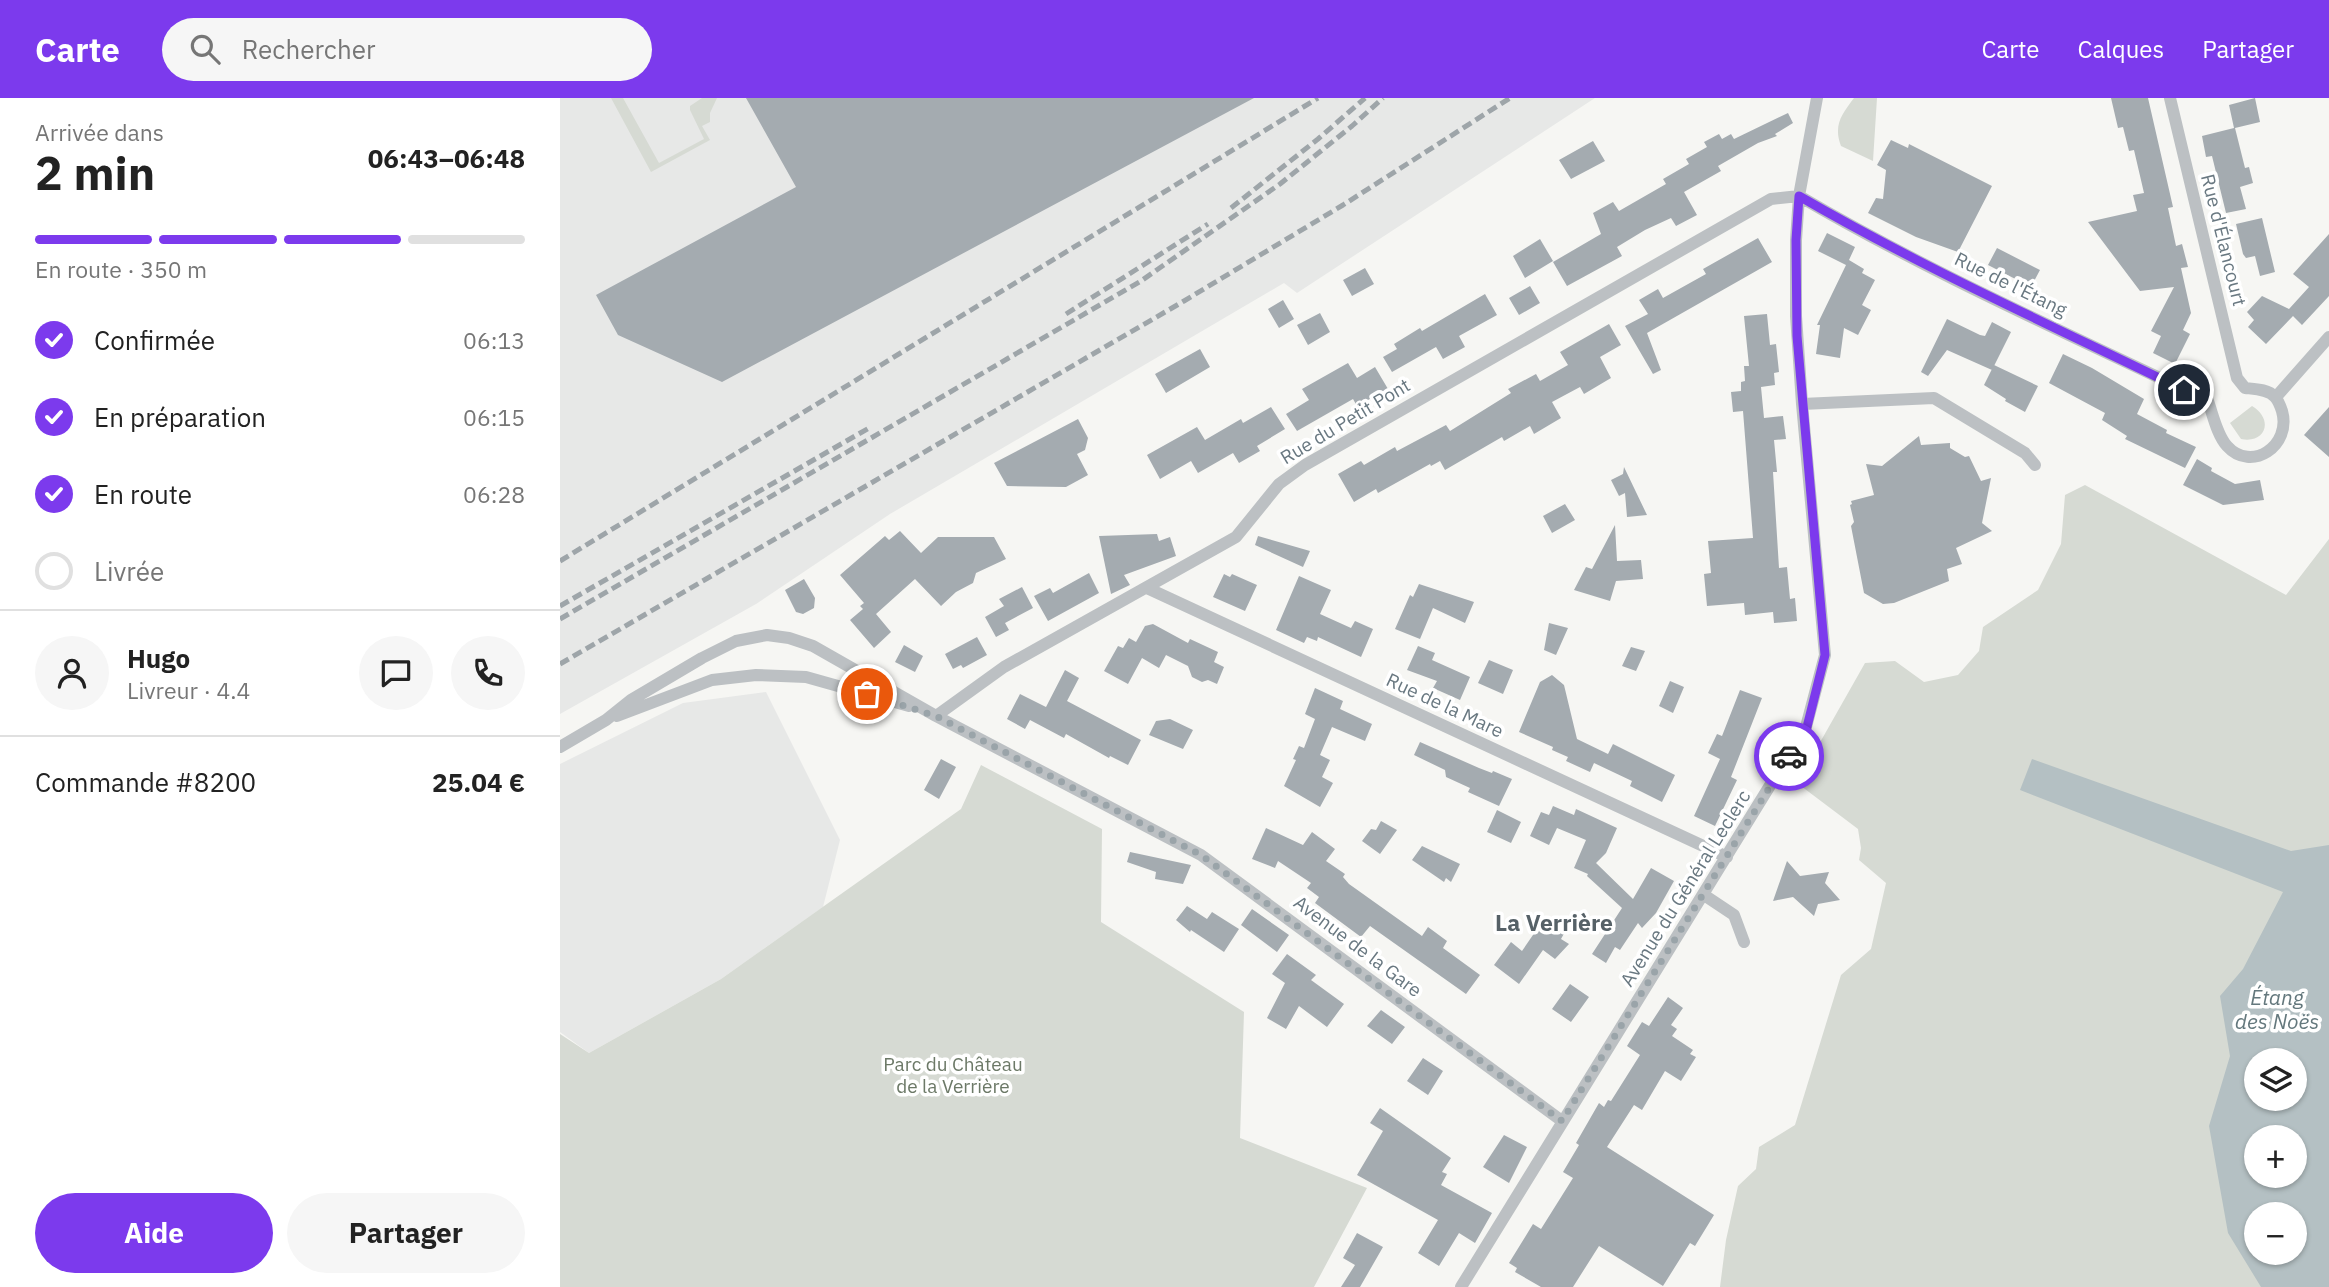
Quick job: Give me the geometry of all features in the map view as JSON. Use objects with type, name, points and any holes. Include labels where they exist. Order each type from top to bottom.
[{"type":"street","name":"Avenue du Général Leclerc","points":[[1461,1287],[1807,727],[1825,655],[1796,316],[1799,196],[1817,98]]},
{"type":"street","name":"Rue d'Élancourt","points":[[2170,98],[2237,378],[2245,388],[2264,391],[2276,397]]},
{"type":"street","name":"Rue de l'Étang","points":[[1799,196],[1967,284],[2208,401],[2218,431],[2228,447],[2247,457],[2268,453],[2280,442],[2285,426],[2276,397]]},
{"type":"street","name":"Rue du Petit Pont","points":[[936,716],[1004,667],[1236,537],[1279,484],[1305,465],[1771,199],[1799,196]]},
{"type":"street","points":[[2276,397],[2329,337]]},
{"type":"street","points":[[1802,404],[1934,398],[2025,453],[2035,465]]},
{"type":"street","name":"Rue de la Mare","points":[[1147,588],[1727,857]]},
{"type":"street","name":"Avenue de la Gare","points":[[560,747],[606,720],[631,700],[736,641],[767,635],[789,638],[813,646],[936,716],[1201,855],[1562,1121]]},
{"type":"street","name":"Avenue de la Gare","points":[[606,720],[712,680],[756,675],[806,677],[936,716]]},
{"type":"street","points":[[1704,895],[1734,915],[1744,942]]},
{"type":"shaded area","points":[[560,98],[1595,98],[1297,293],[1284,283],[890,514],[756,604],[560,714]]},
{"type":"shaded area","points":[[766,692],[840,840],[823,907],[721,979],[589,1053],[560,1032],[560,764],[683,703]]},
{"type":"green space","points":[[611,98],[623,98],[659,163],[704,139],[690,106],[702,98],[717,98],[710,113],[710,122],[702,126],[710,140],[651,172]]},
{"type":"green space","points":[[1854,98],[1877,98],[1873,161],[1841,146],[1838,126]]},
{"type":"green space","points":[[2252,406],[2263,417],[2264,429],[2256,438],[2241,439],[2230,423]]},
{"type":"green space","points":[[2085,485],[2286,595],[2329,539],[2329,1287],[1720,1287],[1726,1240],[1738,1186],[1756,1169],[1759,1147],[1795,1125],[1841,975],[1871,949],[1886,883],[1859,860],[1861,848],[1858,829],[1797,783],[1865,663],[1895,661],[1924,682],[1958,675],[1979,651],[1983,627],[2038,590],[2061,544],[2065,495]]},
{"type":"green space","name":"Parc du Château de la Verrière","points":[[981,765],[1102,829],[1101,922],[1244,1012],[1240,1138],[1367,1188],[1314,1287],[560,1287],[560,1034],[589,1053],[721,979],[961,809]]},
{"type":"water","name":"Étang des Noës","points":[[2032,759],[2291,851],[2329,845],[2329,1287],[2261,1287],[2248,1265],[2307,1265],[2307,1202],[2244,1202],[2244,1259],[2228,1233],[2209,1126],[2230,1056],[2220,996],[2243,969],[2283,892],[2020,790]]},
{"type":"building","points":[[746,98],[1254,98],[722,382],[618,335],[596,295],[796,187]]},
{"type":"building","points":[[2111,98],[2148,98],[2173,207],[2168,208],[2176,246],[2182,244],[2188,267],[2181,268],[2191,313],[2183,330],[2190,334],[2175,364],[2153,353],[2161,336],[2151,331],[2174,287],[2140,291],[2088,222],[2137,211],[2133,195],[2144,193],[2134,150],[2129,151],[2123,127],[2118,128]]},
{"type":"building","points":[[2255,98],[2260,122],[2235,128],[2245,168],[2249,167],[2253,183],[2240,187],[2246,209],[2226,213],[2212,156],[2206,157],[2202,136],[2234,128],[2229,105]]},
{"type":"building","points":[[1788,113],[1793,123],[1775,134],[1777,136],[1758,143],[1718,166],[1721,171],[1684,192],[1697,215],[1676,226],[1671,218],[1645,230],[1617,247],[1622,256],[1567,286],[1553,262],[1601,234],[1593,213],[1613,202],[1619,211],[1666,184],[1663,179],[1689,164],[1686,159],[1707,147],[1704,142],[1719,134],[1722,139],[1731,134],[1734,139]]},
{"type":"building","points":[[1891,140],[1908,148],[1909,144],[1992,186],[1958,252],[1916,237],[1868,213],[1876,198],[1883,199],[1886,170],[1877,165]]},
{"type":"building","points":[[1593,141],[1605,161],[1571,179],[1559,160]]},
{"type":"building","points":[[2262,218],[2275,272],[2260,276],[2255,256],[2246,258],[2243,254],[2236,224]]},
{"type":"building","points":[[1827,233],[1855,247],[1849,260],[1864,269],[1862,273],[1875,280],[1862,305],[1871,310],[1858,335],[1844,328],[1840,358],[1816,354],[1820,325],[1817,325],[1846,265],[1818,251]]},
{"type":"building","points":[[2329,234],[2329,296],[2302,325],[2293,316],[2266,344],[2248,327],[2254,320],[2247,312],[2262,296],[2289,309],[2309,287],[2293,274]]},
{"type":"building","points":[[1758,238],[1772,262],[1647,333],[1661,370],[1653,374],[1625,326],[1648,314],[1639,300],[1658,289],[1663,298],[1706,274],[1703,269]]},
{"type":"building","points":[[1540,239],[1553,261],[1525,278],[1513,256]]},
{"type":"building","points":[[1997,248],[2040,270],[2031,287],[1988,265]]},
{"type":"building","points":[[1365,268],[1374,284],[1352,296],[1343,280]]},
{"type":"building","points":[[1530,286],[1540,303],[1519,315],[1509,298]]},
{"type":"building","points":[[1485,294],[1497,315],[1459,336],[1465,347],[1443,359],[1436,347],[1392,372],[1383,357],[1397,349],[1394,344]]},
{"type":"building","points":[[1283,300],[1294,319],[1279,328],[1268,309]]},
{"type":"building","points":[[1320,313],[1330,332],[1308,345],[1297,325]]},
{"type":"building","points":[[1767,314],[1770,345],[1776,344],[1779,372],[1774,373],[1775,385],[1761,387],[1764,418],[1783,416],[1786,439],[1774,440],[1777,472],[1773,472],[1779,568],[1787,567],[1790,599],[1795,598],[1797,621],[1774,623],[1773,612],[1745,615],[1744,603],[1707,606],[1704,574],[1711,573],[1708,541],[1753,538],[1743,411],[1733,412],[1731,392],[1741,391],[1741,382],[1745,381],[1744,366],[1749,366],[1744,316]]},
{"type":"building","points":[[1947,319],[1980,335],[1985,336],[1992,322],[2011,332],[1992,370],[1947,350],[1928,376],[1921,372]]},
{"type":"building","points":[[1609,324],[1621,345],[1600,357],[1611,378],[1584,394],[1580,387],[1552,402],[1561,418],[1534,434],[1530,426],[1504,441],[1502,437],[1445,470],[1440,461],[1431,466],[1430,464],[1378,493],[1376,489],[1354,502],[1338,474],[1361,461],[1364,465],[1395,447],[1397,451],[1446,425],[1450,431],[1511,393],[1508,389],[1536,374],[1540,381],[1568,365],[1560,352]]},
{"type":"building","points":[[1200,349],[1210,367],[1166,393],[1155,374]]},
{"type":"building","points":[[2063,354],[2144,399],[2137,414],[2167,430],[2166,433],[2196,447],[2185,468],[2125,439],[2127,436],[2102,420],[2105,413],[2049,383]]},
{"type":"building","points":[[1348,363],[1357,378],[1375,367],[1388,389],[1357,406],[1353,399],[1297,431],[1286,414],[1309,400],[1302,389]]},
{"type":"building","points":[[1994,365],[2038,386],[2025,412],[1984,385]]},
{"type":"building","points":[[1271,407],[1285,429],[1257,446],[1260,451],[1239,463],[1233,453],[1198,473],[1191,461],[1160,479],[1147,455],[1197,427],[1205,440],[1241,419],[1243,423]]},
{"type":"building","points":[[2329,407],[2329,457],[2304,435]]},
{"type":"building","points":[[1078,419],[1088,438],[1085,450],[1077,454],[1088,475],[1066,487],[1007,486],[994,463]]},
{"type":"building","points":[[1919,436],[1921,445],[1950,443],[1950,448],[1965,457],[1969,456],[1981,481],[1991,478],[1982,523],[1992,531],[1956,548],[1962,564],[1947,569],[1949,581],[1894,603],[1883,604],[1864,593],[1851,526],[1854,522],[1850,505],[1851,501],[1874,495],[1866,464],[1882,466]]},
{"type":"building","points":[[2197,459],[2212,468],[2211,471],[2235,484],[2260,480],[2264,500],[2223,505],[2183,485]]},
{"type":"building","points":[[1624,467],[1647,515],[1627,517],[1625,493],[1619,496],[1611,480],[1623,474]]},
{"type":"building","points":[[1565,504],[1575,520],[1552,533],[1543,516]]},
{"type":"building","points":[[1615,525],[1617,561],[1641,560],[1643,579],[1616,581],[1610,601],[1574,590],[1586,567],[1592,569]]},
{"type":"building","points":[[900,531],[921,553],[938,537],[994,537],[1006,559],[976,573],[973,583],[956,592],[941,606],[915,579],[876,614],[891,632],[874,648],[850,620],[863,609],[860,606],[864,603],[840,575],[885,536],[889,540]]},
{"type":"building","points":[[1157,534],[1159,541],[1170,537],[1176,556],[1124,575],[1130,585],[1111,594],[1099,536]]},
{"type":"building","points":[[1258,536],[1310,551],[1303,567],[1255,545]]},
{"type":"building","points":[[1089,573],[1099,593],[1048,621],[1034,596],[1050,588],[1053,593]]},
{"type":"building","points":[[1224,574],[1230,577],[1232,574],[1257,585],[1245,611],[1213,597]]},
{"type":"building","points":[[1299,576],[1331,590],[1320,614],[1351,628],[1355,621],[1373,629],[1361,657],[1318,637],[1317,641],[1307,637],[1304,643],[1276,630]]},
{"type":"building","points":[[804,579],[815,598],[814,608],[803,614],[796,612],[785,590]]},
{"type":"building","points":[[1419,584],[1474,602],[1465,623],[1433,608],[1420,639],[1395,629],[1410,595],[1413,597]]},
{"type":"building","points":[[1022,587],[1033,608],[1005,623],[1009,630],[996,637],[985,617],[1004,606],[999,599]]},
{"type":"building","points":[[1549,623],[1568,628],[1556,655],[1544,650]]},
{"type":"building","points":[[1153,624],[1188,643],[1190,639],[1218,652],[1214,662],[1224,667],[1217,684],[1208,680],[1202,682],[1192,677],[1188,666],[1166,655],[1159,668],[1142,658],[1128,684],[1104,671],[1118,646],[1123,648],[1129,638],[1136,642],[1145,626]]},
{"type":"building","points":[[977,637],[987,655],[963,668],[961,665],[953,669],[945,654]]},
{"type":"building","points":[[904,645],[923,656],[915,672],[895,662]]},
{"type":"building","points":[[1418,646],[1435,653],[1432,660],[1470,677],[1460,700],[1433,688],[1437,681],[1407,670]]},
{"type":"building","points":[[1631,647],[1645,651],[1636,671],[1622,666]]},
{"type":"building","points":[[1489,660],[1513,670],[1503,694],[1478,683]]},
{"type":"building","points":[[1065,670],[1079,678],[1067,701],[1141,740],[1128,765],[1110,756],[1109,758],[1066,734],[1064,738],[1030,720],[1025,729],[1007,719],[1020,694],[1046,707]]},
{"type":"building","points":[[1552,675],[1564,685],[1577,739],[1608,754],[1613,744],[1675,775],[1662,802],[1630,786],[1632,781],[1594,763],[1590,772],[1566,761],[1568,757],[1552,750],[1553,747],[1519,732],[1540,682]]},
{"type":"building","points":[[1670,681],[1684,687],[1673,713],[1659,706]]},
{"type":"building","points":[[1315,688],[1343,701],[1340,709],[1372,724],[1365,741],[1332,727],[1320,755],[1330,760],[1322,777],[1333,783],[1320,807],[1284,786],[1296,760],[1293,759],[1299,746],[1304,748],[1315,719],[1305,714]]},
{"type":"building","points":[[1740,690],[1762,698],[1731,777],[1737,780],[1715,826],[1694,816],[1720,759],[1708,753],[1717,734],[1722,736]]},
{"type":"building","points":[[1170,719],[1193,730],[1183,749],[1149,735],[1156,721]]},
{"type":"building","points":[[1420,742],[1479,768],[1512,779],[1499,806],[1468,792],[1470,788],[1446,777],[1445,770],[1414,755]]},
{"type":"building","points":[[941,759],[956,767],[939,799],[924,790]]},
{"type":"building","points":[[1553,806],[1574,815],[1576,809],[1617,828],[1606,853],[1596,863],[1633,899],[1651,868],[1674,881],[1656,913],[1642,928],[1638,923],[1620,950],[1615,947],[1606,963],[1592,954],[1622,908],[1587,876],[1588,874],[1574,868],[1586,840],[1557,828],[1549,845],[1530,836],[1541,812],[1549,815]]},
{"type":"building","points":[[1497,810],[1521,822],[1511,843],[1487,832]]},
{"type":"building","points":[[1381,821],[1397,830],[1380,854],[1362,841],[1371,829],[1376,830]]},
{"type":"building","points":[[1266,828],[1303,845],[1312,832],[1335,849],[1326,861],[1345,874],[1343,877],[1349,884],[1422,936],[1428,927],[1447,941],[1443,948],[1480,975],[1466,994],[1370,926],[1361,937],[1315,903],[1319,897],[1307,888],[1311,883],[1278,861],[1275,868],[1252,859]]},
{"type":"building","points":[[1422,846],[1460,864],[1451,882],[1446,878],[1444,882],[1412,860]]},
{"type":"building","points":[[1130,852],[1191,865],[1183,884],[1155,879],[1156,872],[1127,862]]},
{"type":"building","points":[[1787,861],[1800,876],[1829,872],[1825,883],[1840,900],[1818,904],[1814,916],[1793,897],[1773,901]]},
{"type":"building","points":[[1187,906],[1207,919],[1212,912],[1239,929],[1224,952],[1191,930],[1190,932],[1176,920]]},
{"type":"building","points":[[1252,909],[1289,935],[1277,952],[1241,925]]},
{"type":"building","points":[[1546,916],[1566,930],[1561,939],[1569,944],[1555,959],[1543,950],[1519,984],[1494,965],[1511,942],[1522,951]]},
{"type":"building","points":[[1287,954],[1316,975],[1311,980],[1344,1004],[1327,1027],[1299,1006],[1286,1029],[1267,1018],[1285,983],[1272,974]]},
{"type":"building","points":[[1570,984],[1589,997],[1571,1022],[1552,1009]]},
{"type":"building","points":[[1668,997],[1683,1008],[1671,1025],[1677,1029],[1672,1036],[1693,1050],[1690,1054],[1696,1057],[1681,1081],[1665,1071],[1642,1110],[1634,1105],[1607,1147],[1714,1215],[1695,1246],[1690,1243],[1663,1286],[1599,1246],[1573,1287],[1541,1287],[1515,1272],[1517,1268],[1509,1263],[1533,1224],[1541,1229],[1573,1178],[1563,1172],[1579,1145],[1576,1143],[1599,1103],[1604,1107],[1608,1100],[1611,1101],[1640,1055],[1627,1046],[1642,1022],[1649,1026]]},
{"type":"building","points":[[1381,1010],[1405,1027],[1392,1044],[1367,1026]]},
{"type":"building","points":[[1423,1058],[1443,1071],[1428,1095],[1407,1081]]},
{"type":"building","points":[[1380,1108],[1451,1158],[1442,1172],[1447,1174],[1441,1185],[1492,1213],[1475,1243],[1459,1233],[1439,1266],[1418,1253],[1438,1220],[1357,1175],[1383,1131],[1370,1123]]},
{"type":"building","points":[[1504,1135],[1527,1147],[1509,1183],[1483,1167]]},
{"type":"building","points":[[1357,1233],[1383,1247],[1360,1287],[1341,1287],[1355,1265],[1343,1258]]},
{"type":"railway","points":[[560,561],[1318,98]]},
{"type":"railway","points":[[1231,208],[1365,98]]},
{"type":"railway","points":[[560,619],[1141,281],[1280,184],[1383,98]]},
{"type":"railway","points":[[560,664],[1184,301],[1343,205],[1510,98]]},
{"type":"railway","points":[[1066,314],[1208,224]]},
{"type":"railway","points":[[560,606],[869,428]]},
{"type":"way so far","points":[[867,694],[936,716],[1201,855],[1562,1121],[1789,756]]},
{"type":"district","name":"La Verrière","points":[[1554,922]]},
{"type":"route","points":[[1789,756],[1807,727],[1825,655],[1797,336],[1796,240],[1799,196],[1967,284],[2184,390]]}]
